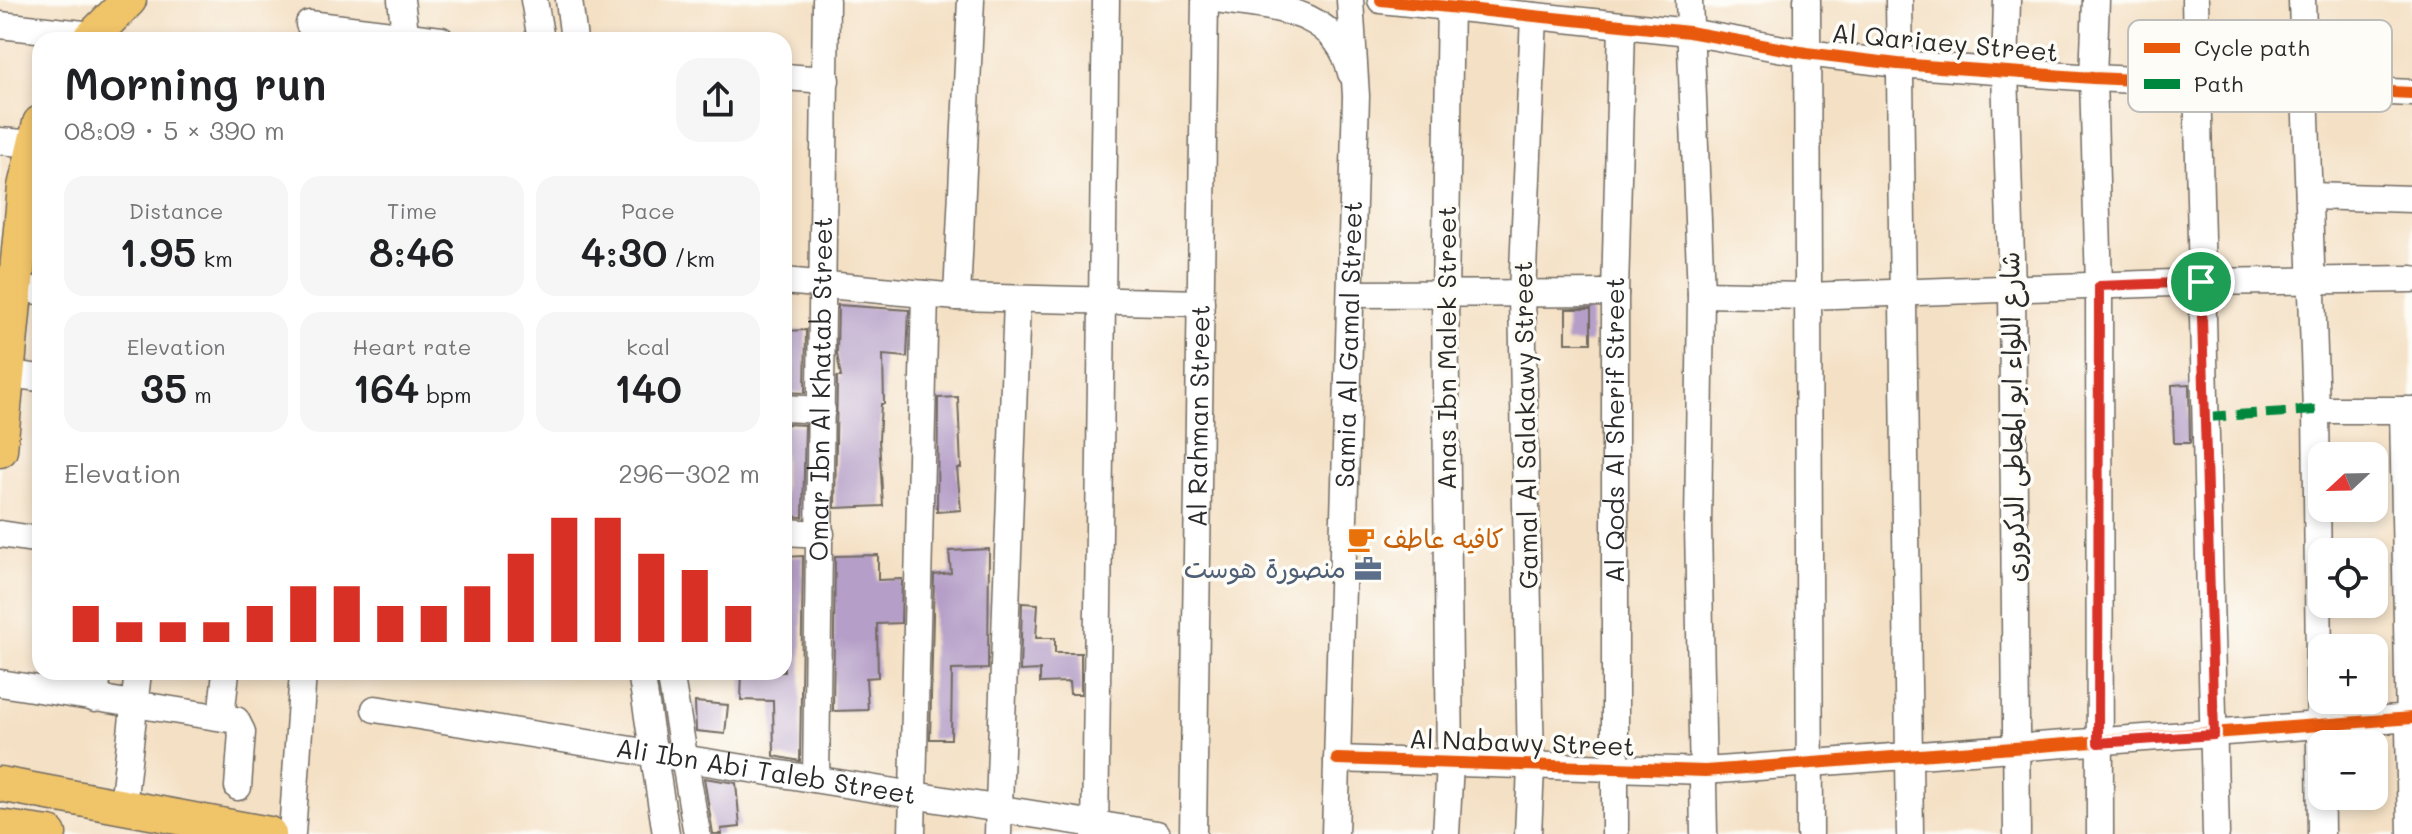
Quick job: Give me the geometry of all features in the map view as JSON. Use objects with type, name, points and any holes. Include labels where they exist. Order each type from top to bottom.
[{"type":"main road","points":[[97,32],[129,0]]},
{"type":"main road","points":[[0,450],[14,381],[19,280],[32,195]]},
{"type":"main road","points":[[0,784],[269,834]]},
{"type":"main road","points":[[0,827],[49,834]]},
{"type":"street","points":[[401,0],[405,32]]},
{"type":"street","points":[[534,0],[540,32]]},
{"type":"street","points":[[569,0],[573,32]]},
{"type":"street","name":"Omar Ibn Al Khatab Street","points":[[816,779],[826,0]]},
{"type":"street","points":[[957,297],[971,0]]},
{"type":"street","points":[[1095,829],[1106,0]]},
{"type":"street","name":"Al Rahman Street","points":[[1193,834],[1205,0]]},
{"type":"street","points":[[1222,0],[1302,14],[1324,27],[1346,56],[1356,96]]},
{"type":"street","name":"Samia Al Gamal Street","points":[[1335,834],[1356,96],[1350,0]]},
{"type":"street","name":"Al Qariaey Street","points":[[1381,0],[1467,5],[1534,16],[1586,11],[1622,26],[1689,32],[1806,53],[1898,64],[2128,79]]},
{"type":"street","points":[[1689,0],[1701,294],[1698,526],[1704,834]]},
{"type":"street","points":[[1807,0],[1807,762],[1810,834]]},
{"type":"street","points":[[1899,0],[1910,834]]},
{"type":"street","name":"شارع اللواء ابو المعاطى الدكرورى","points":[[2007,0],[2005,72],[2012,288],[2017,834]]},
{"type":"street","points":[[2096,0],[2093,78],[2099,286],[2100,834]]},
{"type":"street","points":[[2302,0],[2303,20]]},
{"type":"street","name":"Anas Ibn Malek Street","points":[[1446,834],[1450,764],[1445,294],[1467,5]]},
{"type":"street","name":"Gamal Al Salakawy Street","points":[[1528,834],[1531,768],[1522,294],[1534,16]]},
{"type":"street","points":[[309,21],[372,32]]},
{"type":"street","points":[[0,25],[49,32]]},
{"type":"street","name":"Al Qods Al Sherif Street","points":[[1615,834],[1615,293],[1622,26]]},
{"type":"street","points":[[792,78],[826,80]]},
{"type":"street","name":"Al Qariaey Street","points":[[2392,92],[2412,93]]},
{"type":"street","points":[[2196,112],[2216,834]]},
{"type":"street","points":[[2308,112],[2316,410],[2321,834]]},
{"type":"street","points":[[0,141],[32,135]]},
{"type":"street","points":[[2310,196],[2412,199]]},
{"type":"street","points":[[1701,294],[1903,294],[2201,282],[2412,279]]},
{"type":"street","points":[[792,282],[957,297],[1201,303]]},
{"type":"street","points":[[1351,294],[1615,293]]},
{"type":"street","points":[[912,834],[925,294]]},
{"type":"street","points":[[998,821],[1017,300]]},
{"type":"street","points":[[792,408],[822,410]]},
{"type":"street","points":[[2316,410],[2408,410],[2411,834]]},
{"type":"street","points":[[792,532],[821,534]]},
{"type":"street","points":[[0,534],[32,539]]},
{"type":"street","points":[[95,699],[97,680]]},
{"type":"street","points":[[123,806],[137,680]]},
{"type":"street","points":[[221,717],[225,680]]},
{"type":"street","points":[[292,834],[302,680]]},
{"type":"street","points":[[642,680],[666,834]]},
{"type":"street","points":[[671,680],[697,834]]},
{"type":"street","points":[[0,683],[236,720],[242,729],[238,787]]},
{"type":"street","name":"Ali Ibn Abi Taleb Street","points":[[375,709],[913,794],[998,821],[1157,834]]},
{"type":"street","name":"Al Nabawy Street","points":[[1337,759],[1531,768],[1705,771],[2411,718]]},
{"type":"building","points":[[838,305],[909,310],[907,357],[883,355],[884,404],[881,404],[879,440],[883,506],[835,508],[837,377],[841,377],[837,354]]},
{"type":"building","points":[[1566,309],[1591,309],[1591,343],[1566,343]]},
{"type":"building","points":[[806,330],[805,393],[792,392],[792,331]]},
{"type":"building","points":[[2189,384],[2190,443],[2174,443],[2172,385]]},
{"type":"building","points":[[958,397],[961,468],[957,468],[961,510],[937,512],[938,398]]},
{"type":"building","points":[[792,424],[805,425],[803,517],[792,516]]},
{"type":"building","points":[[989,549],[988,669],[952,670],[951,739],[930,739],[934,575],[951,573],[949,551]]},
{"type":"building","points":[[878,555],[878,580],[902,579],[901,623],[877,624],[878,677],[866,678],[868,710],[833,711],[835,556]]},
{"type":"building","points":[[803,556],[800,761],[774,756],[773,701],[741,700],[742,680],[792,680],[792,557]]},
{"type":"building","points":[[1022,603],[1038,604],[1036,638],[1055,638],[1055,653],[1081,653],[1081,694],[1070,694],[1069,682],[1040,683],[1040,670],[1020,671]]},
{"type":"building","points":[[695,702],[728,705],[725,734],[696,731]]},
{"type":"building","points":[[704,778],[736,783],[740,827],[721,829],[722,834],[713,834]]},
{"type":"marked path","points":[[2206,417],[2316,410]]},
{"type":"cycle path","points":[[1381,0],[1689,32],[1806,53],[1898,64],[2128,80]]},
{"type":"cycle path","points":[[2392,92],[2412,93]]},
{"type":"cycle path","points":[[1337,759],[1705,771],[2412,718]]},
{"type":"place","name":"كافيه عاطف","points":[[1361,539]]},
{"type":"place","name":"منصورة هوست","points":[[1368,569]]},
{"type":"route","points":[[2201,282],[2214,735],[2098,743],[2099,286],[2201,282]]}]
